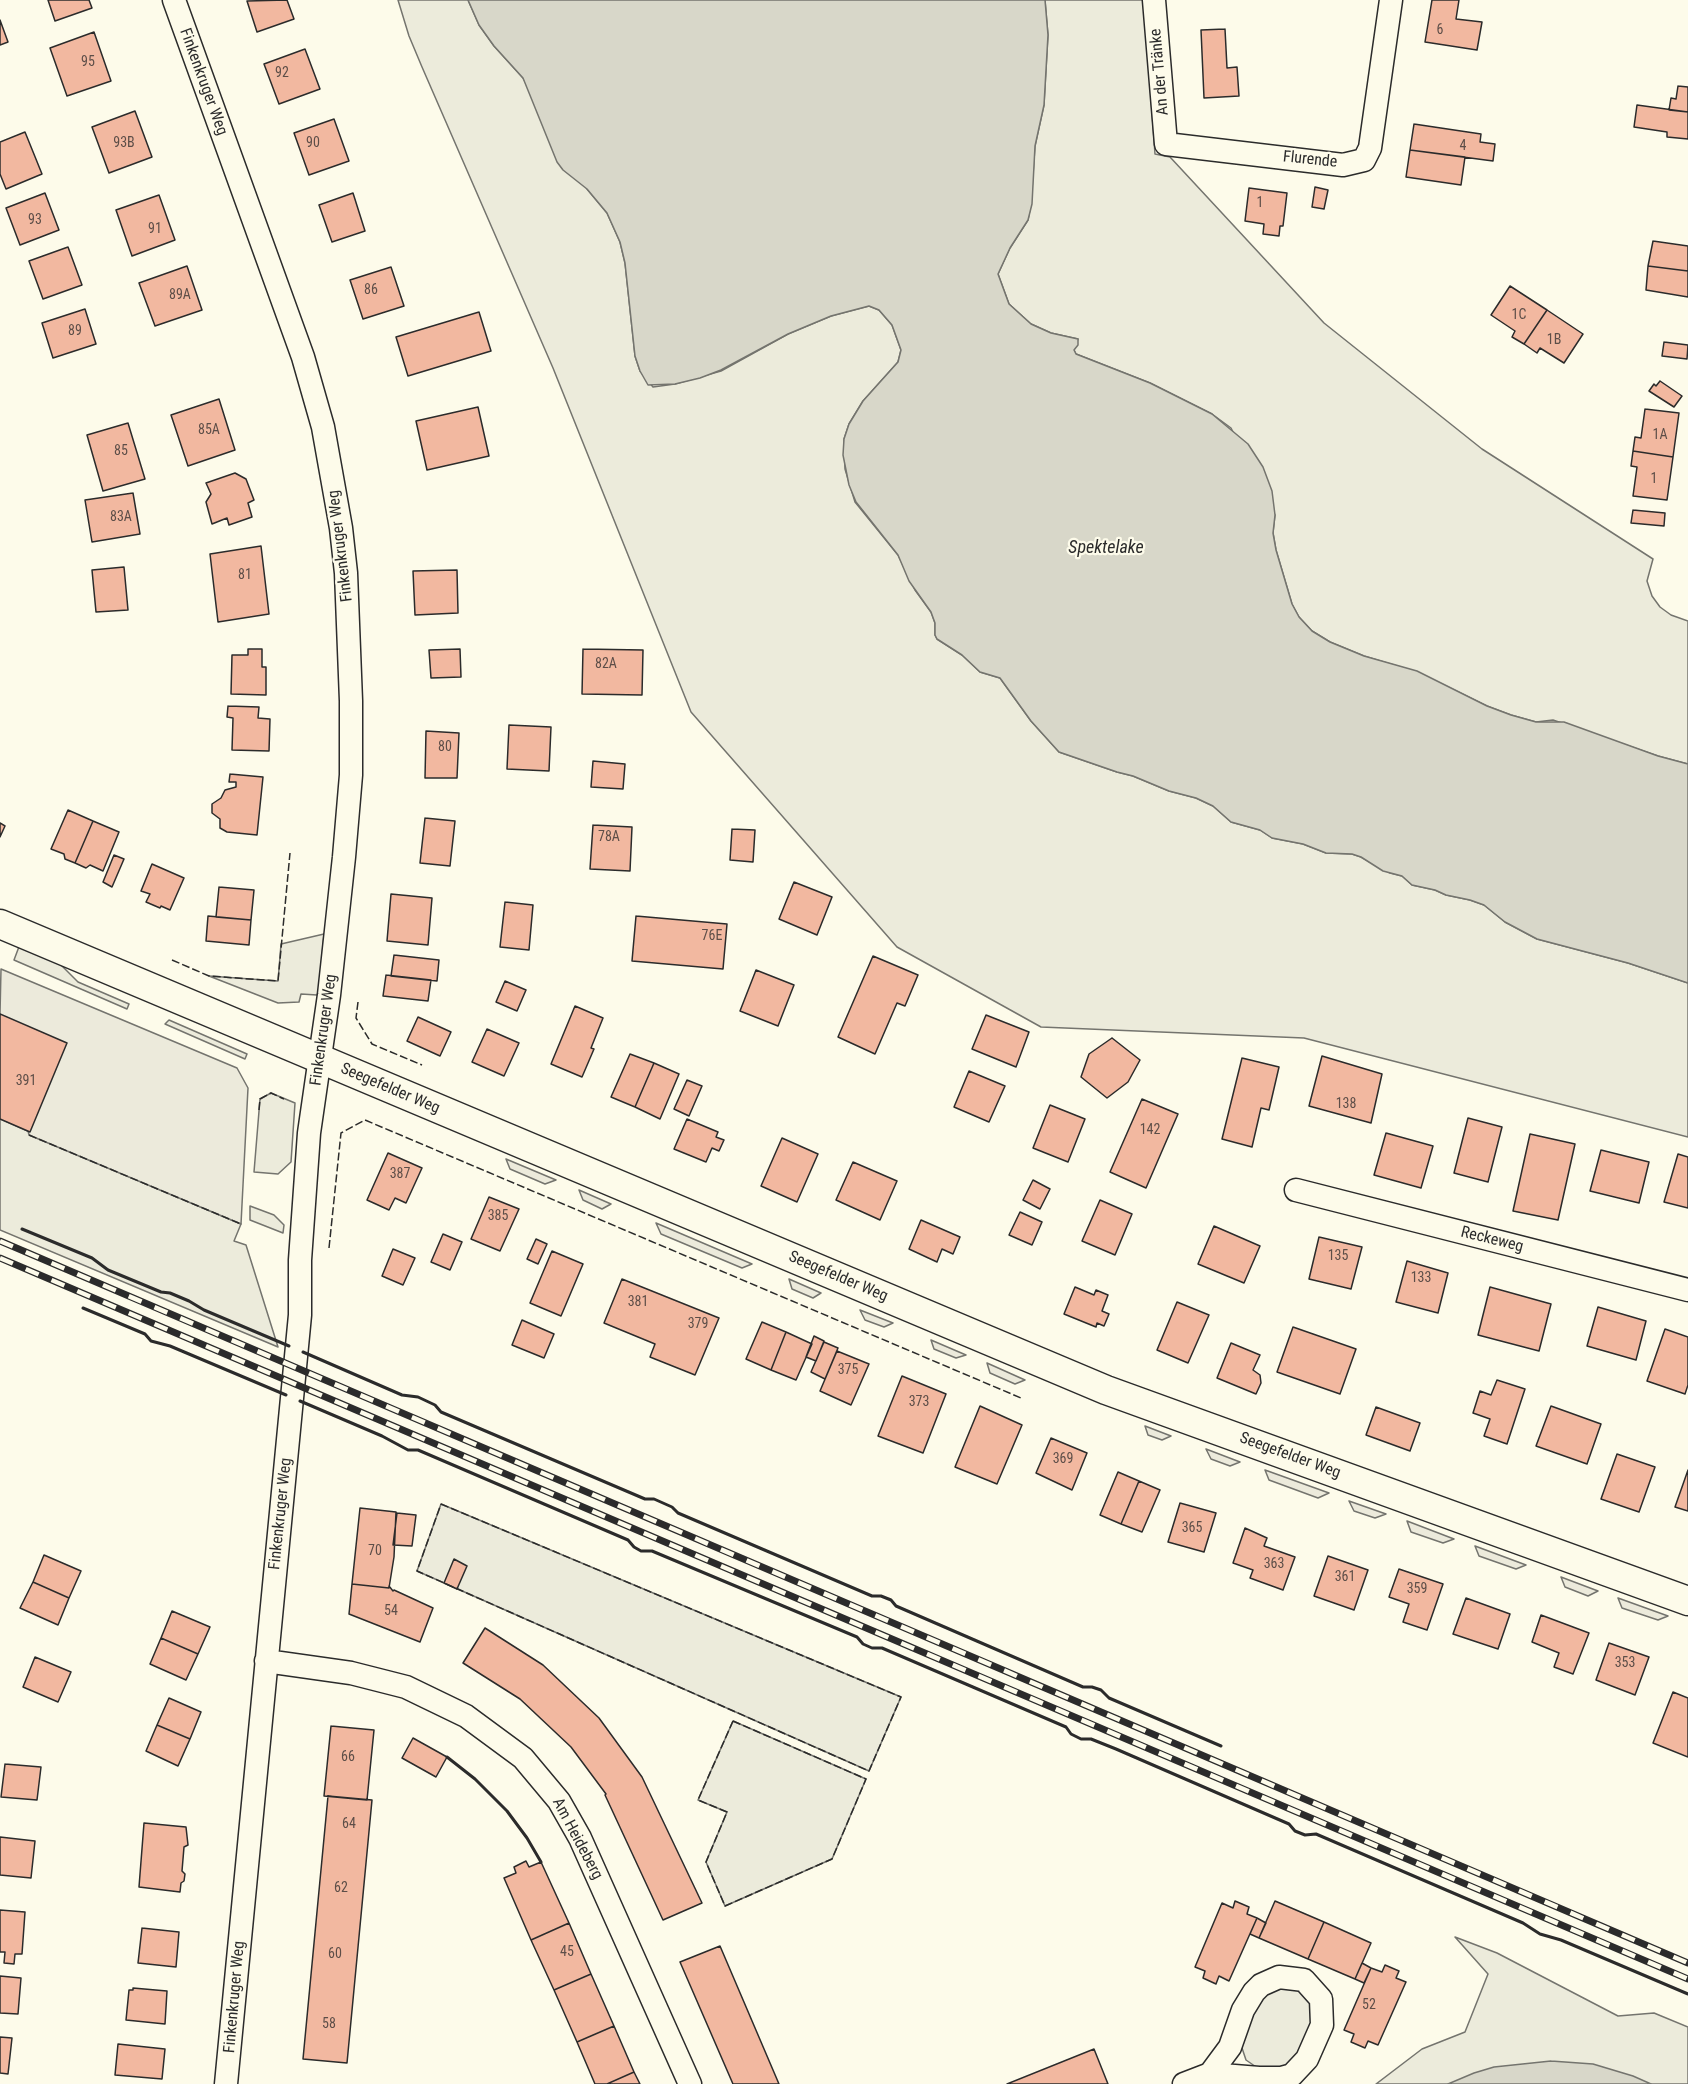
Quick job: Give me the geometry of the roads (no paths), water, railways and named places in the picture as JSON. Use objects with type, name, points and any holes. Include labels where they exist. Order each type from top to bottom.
[{"type":"street","name":"Finkenkruger Weg","points":[[174,0],[303,357],[327,444],[341,528],[349,626],[351,776],[332,978],[309,1132],[300,1260],[300,1315],[226,2084]]},
{"type":"street","name":"An der Tränke","points":[[1154,0],[1166,144]]},
{"type":"street","name":"Flurende","points":[[1166,144],[1343,165],[1364,160],[1370,148],[1391,0]]},
{"type":"street","name":"Seegefelder Weg","points":[[0,924],[1106,1390],[1688,1601]]},
{"type":"street","name":"Reckeweg","points":[[1296,1190],[1688,1290]]},
{"type":"street","name":"Am Heideberg","points":[[267,1661],[351,1672],[406,1687],[465,1716],[523,1758],[559,1801],[580,1839],[690,2084]]},
{"type":"street","points":[[1184,2084],[1210,2074],[1259,2078],[1281,2078],[1292,2075],[1307,2059],[1322,2025],[1321,1999],[1304,1980],[1279,1977],[1261,1985],[1243,2010],[1230,2047],[1210,2074]]},
{"type":"water","name":"Spektelake","points":[[468,0],[1045,0],[1048,35],[1044,105],[1035,146],[1032,204],[1028,220],[1010,248],[998,274],[1009,304],[1031,324],[1051,333],[1078,339],[1078,345],[1074,350],[1076,354],[1150,383],[1212,414],[1248,444],[1263,467],[1272,491],[1275,515],[1273,533],[1276,550],[1292,604],[1299,617],[1312,631],[1330,642],[1364,656],[1417,671],[1487,706],[1511,715],[1536,722],[1564,722],[1658,756],[1688,764],[1688,983],[1628,963],[1537,939],[1505,922],[1484,905],[1412,885],[1402,876],[1383,871],[1352,854],[1326,853],[1303,844],[1272,838],[1260,830],[1231,822],[1213,806],[1196,798],[1169,791],[1133,776],[1059,752],[1031,721],[1000,678],[980,672],[962,655],[937,639],[931,612],[909,581],[898,555],[856,502],[849,485],[843,455],[844,439],[849,424],[863,401],[898,362],[901,350],[892,325],[879,310],[869,306],[831,316],[788,334],[721,370],[700,378],[675,384],[648,385],[635,356],[625,263],[620,242],[607,213],[587,189],[563,170],[557,162],[523,78],[494,46],[479,25]]},
{"type":"water","points":[[1551,2061],[1593,2064],[1651,2084],[1448,2084],[1494,2067]]},
{"type":"railway","points":[[0,1241],[1688,1963]]},
{"type":"railway","points":[[0,1258],[1688,1979]]}]
